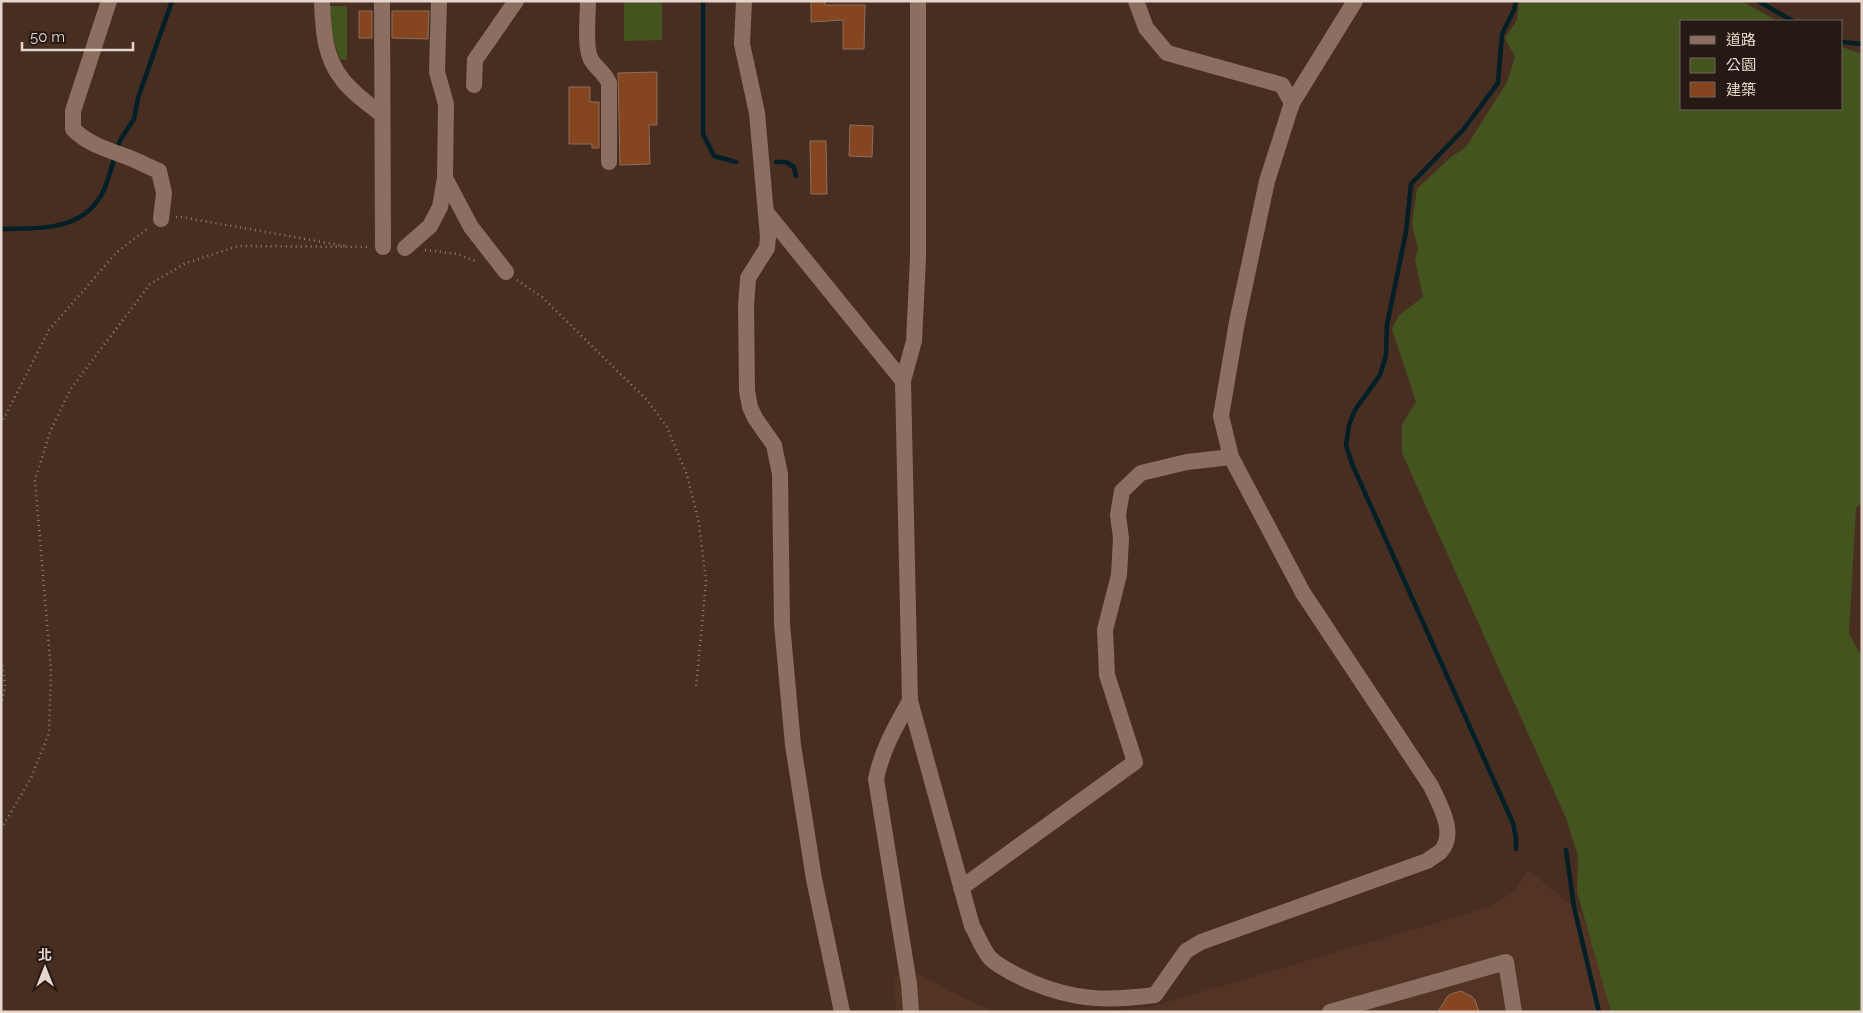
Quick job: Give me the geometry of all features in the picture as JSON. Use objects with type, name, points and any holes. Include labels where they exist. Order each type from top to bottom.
[{"type":"lane","points":[[109,1],[73,111],[73,129],[83,139],[159,172],[164,194],[161,219]]},
{"type":"lane","points":[[322,1],[323,32],[330,60],[342,79],[382,115]]},
{"type":"lane","points":[[382,1],[383,247]]},
{"type":"lane","points":[[405,248],[430,226],[440,207],[445,178],[446,104],[437,72],[439,1]]},
{"type":"lane","points":[[474,85],[475,60],[516,1]]},
{"type":"lane","points":[[588,1],[588,49],[590,60],[607,76],[609,83],[609,162]]},
{"type":"lane","points":[[744,1],[742,44],[757,113],[768,237],[767,248],[748,278],[746,306],[747,391],[750,407],[755,418],[774,445],[780,474],[782,624],[793,745],[814,879],[842,1012]]},
{"type":"lane","points":[[918,1],[918,257],[914,341],[903,380],[910,702],[972,926],[991,958],[1018,977],[1048,989],[1082,998],[1128,998],[1155,995],[1186,951],[1201,942],[1427,860],[1441,851],[1447,838],[1447,827],[1443,811],[1430,786],[1303,593],[1231,458],[1221,416],[1237,322],[1267,181],[1292,103],[1355,1]]},
{"type":"lane","points":[[1136,1],[1146,28],[1167,53],[1282,85],[1292,103]]},
{"type":"lane","points":[[445,178],[471,227],[506,272]]},
{"type":"lane","points":[[765,210],[903,380]]},
{"type":"lane","points":[[962,888],[1135,762],[1107,675],[1105,630],[1119,575],[1121,538],[1118,515],[1122,491],[1141,473],[1187,462],[1231,458]]},
{"type":"lane","points":[[910,702],[889,737],[880,761],[876,779],[909,984],[911,1012]]},
{"type":"lane","points":[[1330,1012],[1506,962],[1514,1012]]},
{"type":"path","points":[[1,424],[49,330],[116,252],[161,219],[181,217],[354,247]]},
{"type":"path","points":[[1,829],[31,778],[49,733],[51,671],[35,480],[50,432],[70,390],[150,284],[186,264],[239,246],[383,247]]},
{"type":"path","points":[[405,248],[457,254],[481,263]]},
{"type":"path","points":[[506,272],[542,297],[647,400],[667,427],[687,475],[699,523],[706,582],[696,688]]},
{"type":"path","points":[[1,655],[5,686],[1,707]]},
{"type":"shaded area","points":[[1527,869],[1580,912],[1608,989],[1609,1012],[1096,1012],[1150,1007],[1489,907],[1514,892]]},
{"type":"shaded area","points":[[919,974],[995,1012],[896,1012],[894,976]]},
{"type":"green space","points":[[624,1],[662,1],[662,40],[624,41]]},
{"type":"green space","points":[[1519,1],[1741,1],[1776,20],[1680,20],[1680,110],[1843,110],[1843,47],[1862,54],[1862,502],[1856,508],[1849,634],[1862,657],[1862,1012],[1611,1012],[1577,892],[1578,856],[1566,818],[1402,453],[1402,424],[1416,402],[1392,329],[1398,316],[1423,297],[1415,259],[1418,249],[1412,224],[1417,189],[1451,157],[1466,147],[1507,82],[1515,57],[1505,38],[1517,20]]},
{"type":"green space","points":[[329,6],[347,6],[347,60],[340,59],[331,33]]},
{"type":"building","points":[[811,1],[824,1],[825,5],[865,5],[864,49],[843,49],[843,20],[811,22]]},
{"type":"building","points":[[359,11],[372,11],[372,38],[359,38]]},
{"type":"building","points":[[392,11],[429,11],[428,39],[392,38]]},
{"type":"building","points":[[657,72],[657,125],[649,125],[650,164],[620,165],[618,73]]},
{"type":"building","points":[[569,87],[590,87],[590,102],[599,102],[599,148],[592,148],[592,144],[569,144]]},
{"type":"building","points":[[850,125],[873,126],[872,157],[849,156]]},
{"type":"building","points":[[810,141],[826,141],[827,194],[811,194]]},
{"type":"building","points":[[1461,991],[1475,1000],[1479,1012],[1438,1012],[1447,997]]},
{"type":"waterway","points":[[117,149],[134,119],[138,98],[172,1]]},
{"type":"waterway","points":[[703,1],[703,134],[714,156],[736,162]]},
{"type":"waterway","points":[[1516,1],[1514,10],[1502,34],[1498,83],[1463,130],[1411,184],[1406,232],[1387,325],[1386,355],[1380,375],[1355,410],[1349,425],[1346,445],[1352,464],[1513,823],[1516,849]]},
{"type":"waterway","points":[[1758,1],[1791,20]]},
{"type":"waterway","points":[[1843,42],[1862,44]]},
{"type":"waterway","points":[[1,229],[60,225],[73,221],[85,214],[95,204],[104,190],[115,157]]},
{"type":"waterway","points":[[776,162],[786,162],[794,167],[796,176]]},
{"type":"waterway","points":[[1566,850],[1574,907],[1599,1012]]}]
